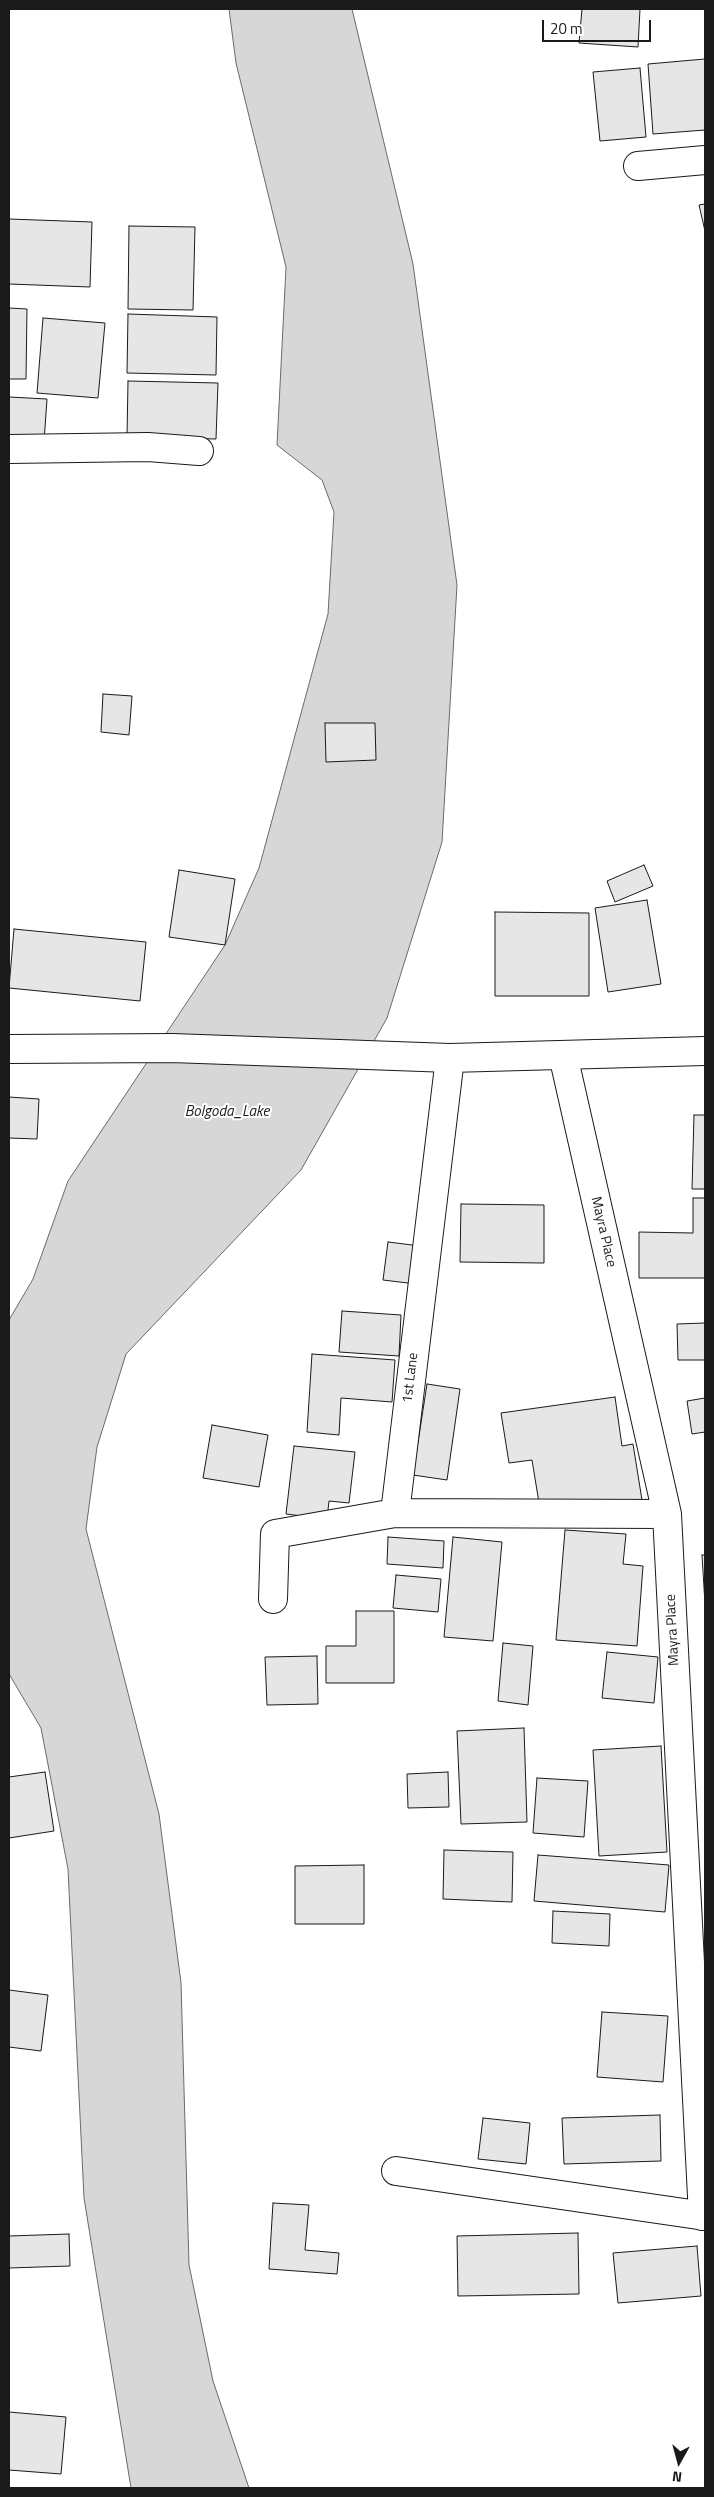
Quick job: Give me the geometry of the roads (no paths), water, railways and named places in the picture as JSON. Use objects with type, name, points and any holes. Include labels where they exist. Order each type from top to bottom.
[{"type":"street","points":[[638,166],[705,160]]},
{"type":"street","points":[[9,449],[148,447],[200,451]]},
{"type":"street","points":[[9,1049],[172,1048],[441,1057],[705,1051]]},
{"type":"street","name":"Mayra Place","points":[[563,1055],[667,1514],[704,2216]]},
{"type":"street","name":"1st Lane","points":[[395,1513],[441,1057]]},
{"type":"street","points":[[273,1598],[275,1534],[395,1513],[667,1514]]},
{"type":"street","points":[[396,2171],[704,2216]]},
{"type":"water","name":"Bolgoda_Lake","points":[[229,9],[352,9],[413,264],[457,585],[442,842],[387,1018],[301,1170],[126,1354],[97,1447],[86,1529],[159,1814],[181,1983],[189,2265],[213,2381],[249,2488],[131,2488],[84,2198],[68,1869],[41,1728],[9,1674],[9,1320],[33,1279],[68,1181],[225,945],[259,868],[328,614],[334,512],[322,480],[277,445],[286,267],[236,63]]}]
